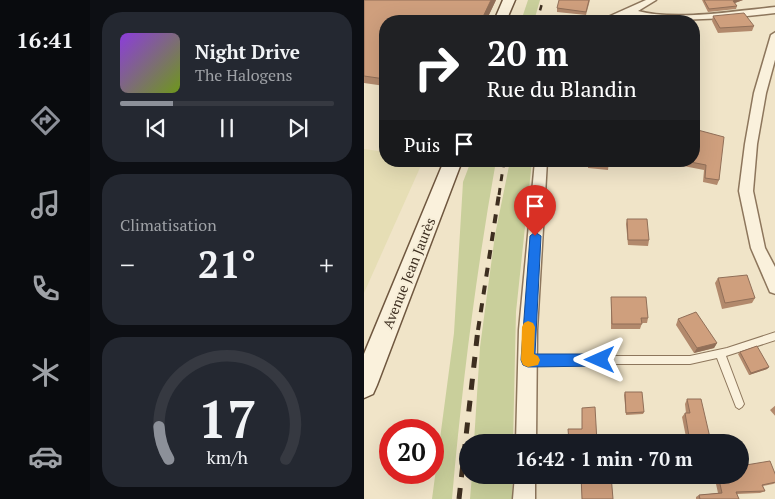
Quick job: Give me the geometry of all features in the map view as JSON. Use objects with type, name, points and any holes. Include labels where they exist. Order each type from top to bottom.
[{"type":"main road","points":[[503,15],[509,0]]},
{"type":"main road","points":[[511,15],[517,0]]},
{"type":"main road","points":[[364,345],[438,167]]},
{"type":"main road","name":"Avenue Jean Jaurès","points":[[366,376],[451,167]]},
{"type":"street","points":[[616,15],[652,0]]},
{"type":"street","points":[[628,9],[645,15]]},
{"type":"street","points":[[700,16],[775,10]]},
{"type":"street","points":[[775,34],[760,93],[751,144],[746,190],[758,248],[775,287]]},
{"type":"street","points":[[526,434],[528,360],[541,167]]},
{"type":"street","points":[[524,499],[525,484]]},
{"type":"lane","points":[[528,360],[690,360],[775,336]]},
{"type":"lane","points":[[720,353],[739,404]]},
{"type":"shaded area","points":[[364,149],[379,151],[379,167],[420,167],[364,293]]},
{"type":"green space","points":[[528,0],[540,0],[536,15],[523,15]]},
{"type":"green space","points":[[469,167],[495,167],[470,329],[452,499],[432,499],[434,484],[444,484],[443,419],[454,333],[463,182]]},
{"type":"green space","points":[[509,167],[531,167],[516,312],[513,434],[475,434],[480,347],[495,235]]},
{"type":"green space","points":[[471,484],[513,484],[512,499],[470,499]]},
{"type":"building","points":[[364,0],[491,0],[484,15],[379,15],[379,78],[364,76]]},
{"type":"building","points":[[559,0],[589,0],[586,12],[557,8]]},
{"type":"building","points":[[704,0],[736,0],[733,1],[737,6],[709,9]]},
{"type":"building","points":[[744,13],[754,26],[720,28],[713,16]]},
{"type":"building","points":[[700,131],[724,137],[719,180],[705,178],[706,165],[700,164]]},
{"type":"building","points":[[627,219],[647,219],[649,240],[628,240]]},
{"type":"building","points":[[747,275],[755,298],[725,303],[718,278]]},
{"type":"building","points":[[611,297],[646,297],[648,318],[641,318],[642,324],[612,324]]},
{"type":"building","points":[[696,312],[717,343],[697,348],[678,319]]},
{"type":"building","points":[[757,346],[769,367],[751,373],[740,352]]},
{"type":"building","points":[[625,392],[642,392],[644,412],[626,413]]},
{"type":"building","points":[[687,399],[701,399],[709,434],[689,434],[685,413],[690,413]]},
{"type":"building","points":[[595,407],[597,434],[568,434],[568,429],[582,429],[582,408]]},
{"type":"building","points":[[770,461],[776,476],[776,482],[762,485],[765,491],[736,492],[739,499],[700,499],[699,495],[722,493],[720,484],[749,484],[749,464]]},
{"type":"building","points":[[581,484],[612,484],[613,499],[582,499]]},
{"type":"railway","points":[[539,15],[543,0]]},
{"type":"railway","points":[[499,195],[503,167]]},
{"type":"railway","points":[[478,330],[499,194]]},
{"type":"railway","points":[[459,499],[478,329]]},
{"type":"slow traffic","points":[[528,327],[528,360],[533,360]]},
{"type":"route","points":[[535,236],[528,330],[528,360],[600,360]]}]
